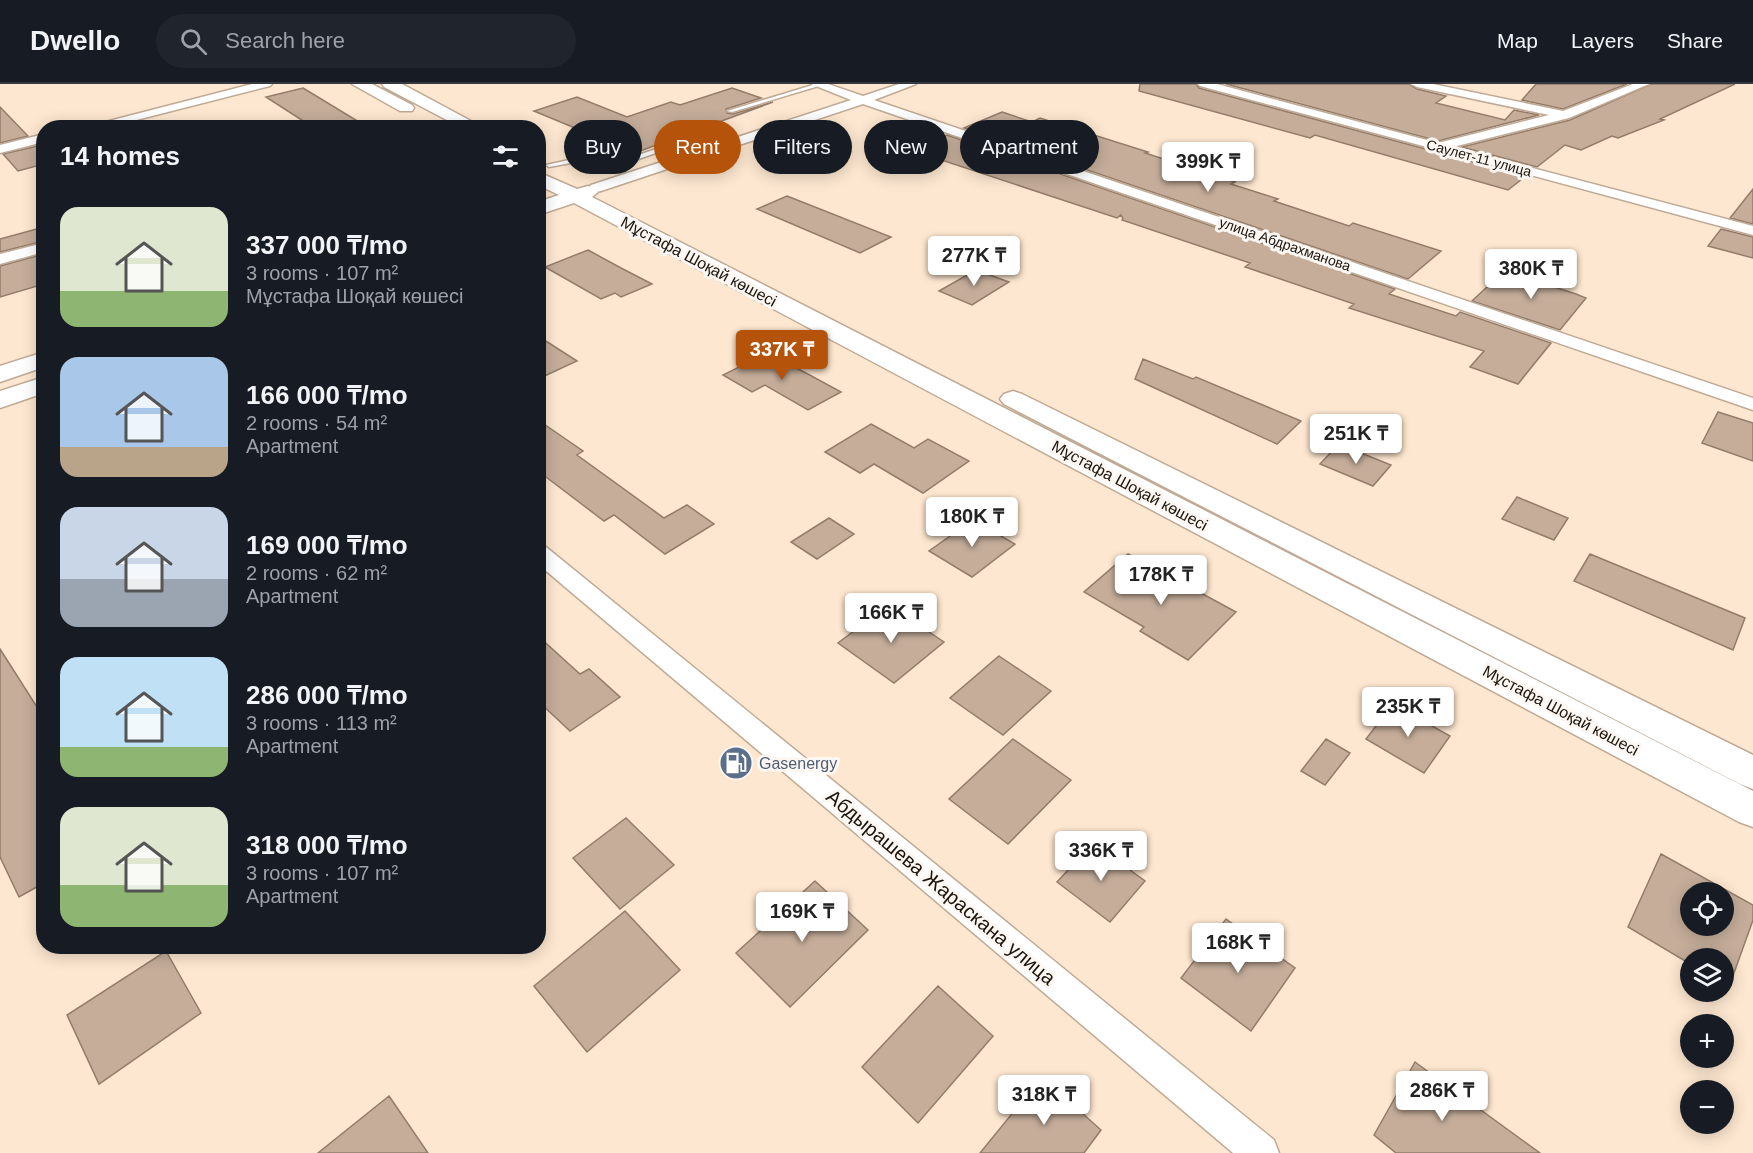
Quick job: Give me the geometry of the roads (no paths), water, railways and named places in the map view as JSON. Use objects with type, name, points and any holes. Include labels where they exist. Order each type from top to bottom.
[{"type":"street","points":[[120,120],[266,84]]},
{"type":"street","points":[[360,84],[428,120]]},
{"type":"street","points":[[390,84],[460,120]]},
{"type":"street","name":"улица Абдрахманова","points":[[818,84],[1753,404]]},
{"type":"street","points":[[556,183],[862,100],[910,84]]},
{"type":"street","name":"Саулет-11 улица","points":[[1204,84],[1753,231]]},
{"type":"street","points":[[1417,84],[1565,115]]},
{"type":"street","points":[[1438,147],[1565,115],[1643,84]]},
{"type":"street","points":[[0,149],[36,140]]},
{"type":"street","name":"Мұстафа Шоқай көшесі","points":[[556,183],[1753,773]]},
{"type":"street","name":"Мұстафа Шоқай көшесі","points":[[556,183],[1753,810]]},
{"type":"street","points":[[0,259],[36,249]]},
{"type":"street","points":[[0,374],[36,362]]},
{"type":"street","points":[[0,400],[36,387]]},
{"type":"street","name":"Абдырашева Жараскана улица","points":[[546,559],[1261,1153]]},
{"type":"lane","points":[[730,111],[818,84]]},
{"type":"lane","points":[[556,183],[586,158],[613,163],[624,162],[654,152]]},
{"type":"place","name":"Gasenergy","points":[[736,763]]}]
